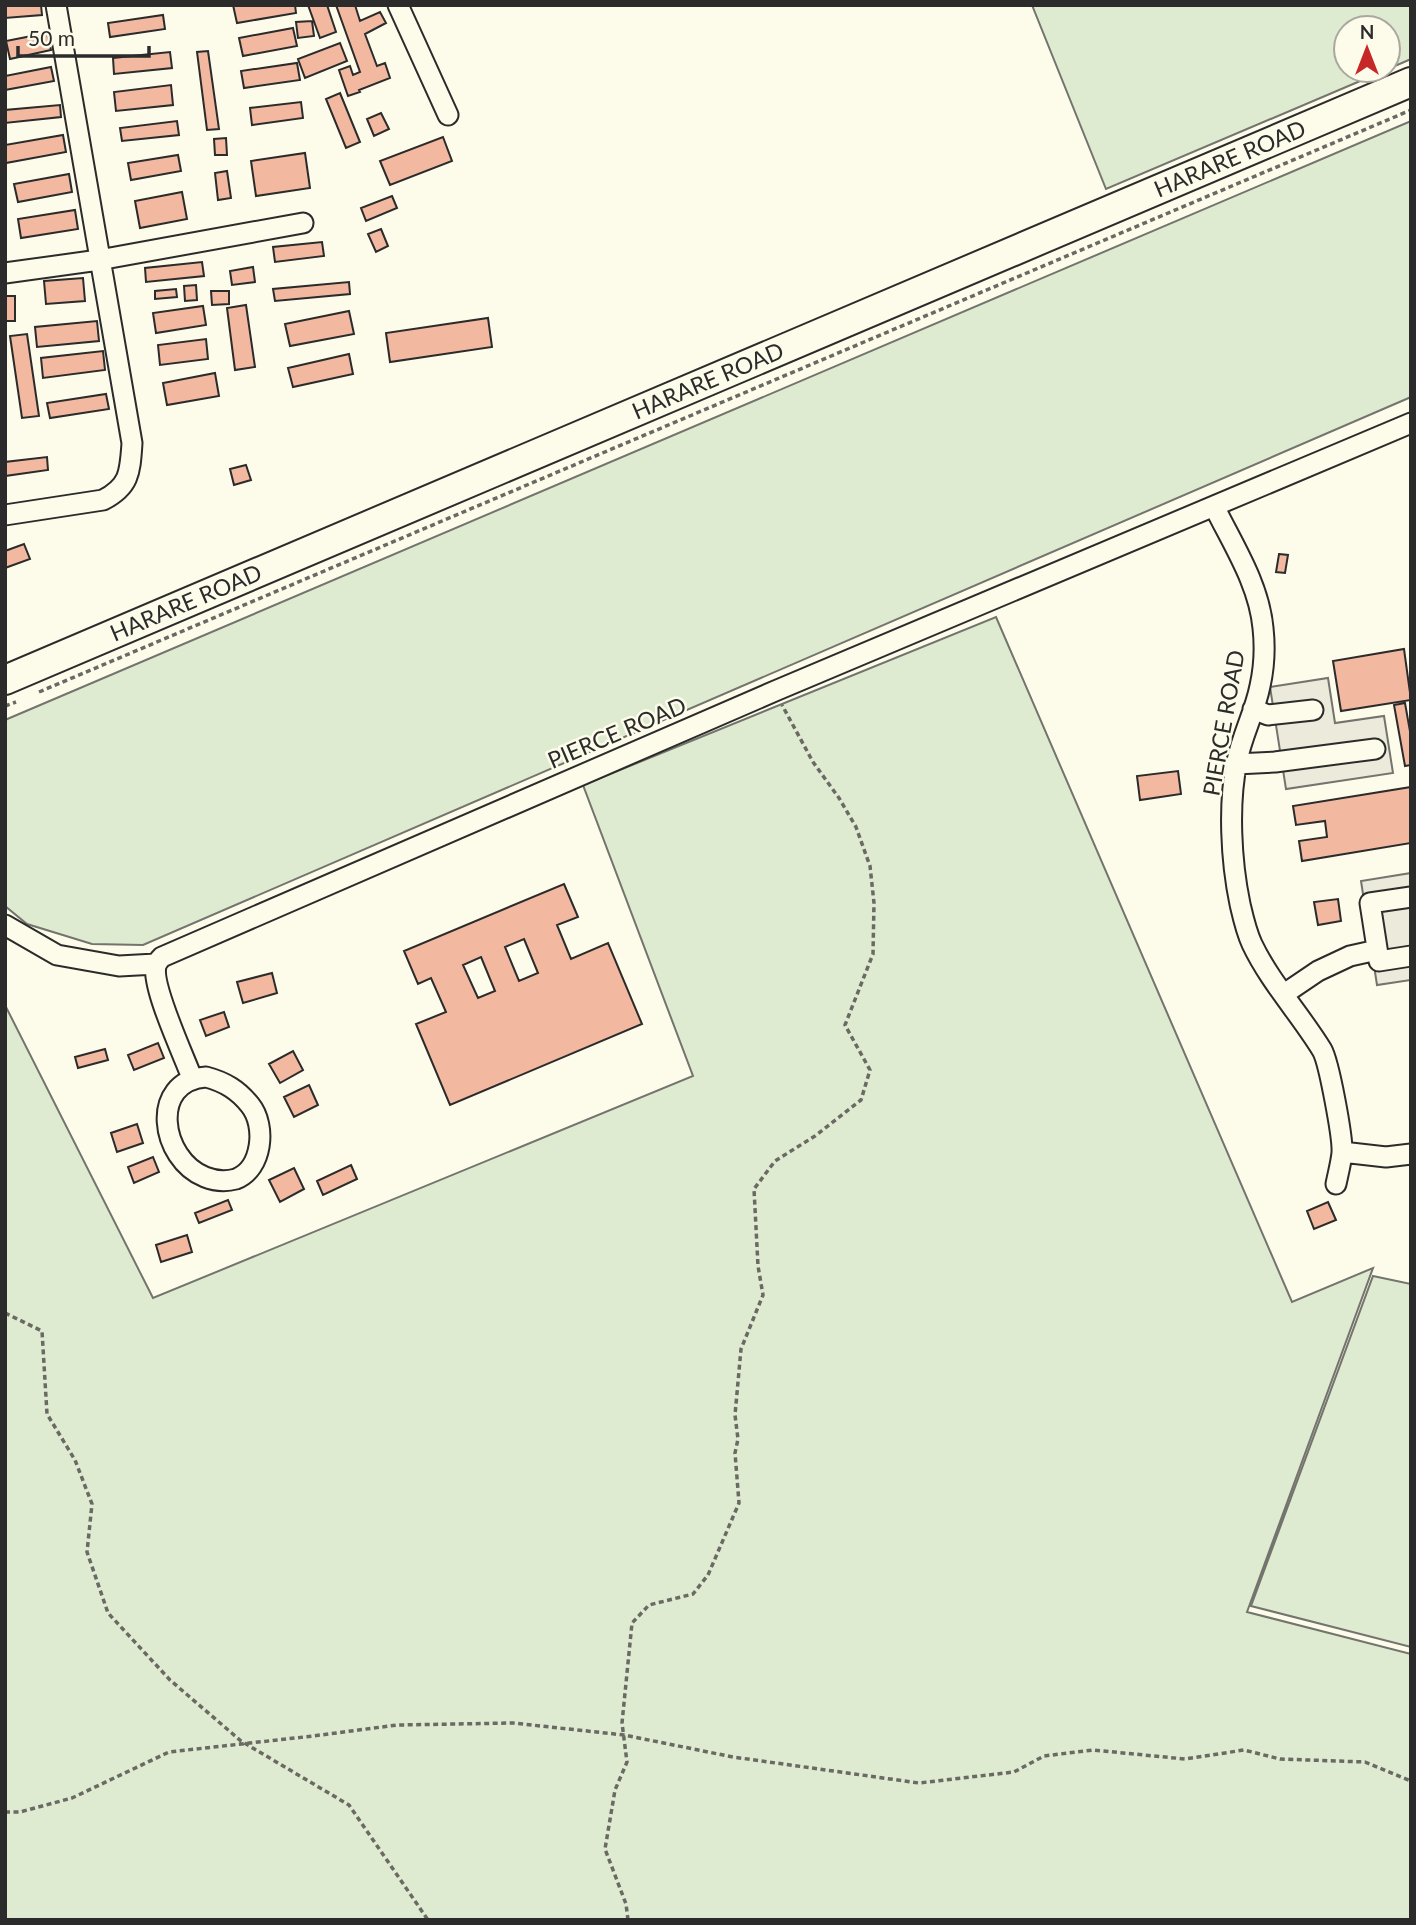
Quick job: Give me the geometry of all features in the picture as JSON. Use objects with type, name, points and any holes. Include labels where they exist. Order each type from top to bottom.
[{"type":"highway","name":"HARARE ROAD","points":[[12,691],[1411,82]]},
{"type":"lane","points":[[5,516],[103,500],[117,493],[131,468],[132,443],[55,5]]},
{"type":"lane","points":[[398,5],[448,115]]},
{"type":"lane","points":[[5,273],[99,260],[303,223]]},
{"type":"lane","name":"PIERCE ROAD","points":[[156,964],[162,957],[775,691],[1411,423]]},
{"type":"lane","name":"PIERCE ROAD","points":[[1214,506],[1258,593],[1264,628],[1260,686],[1243,734],[1236,764],[1233,853],[1239,900],[1252,945],[1324,1053],[1342,1152],[1336,1184]]},
{"type":"lane","points":[[1253,709],[1268,715],[1312,710]]},
{"type":"lane","points":[[1236,764],[1275,762],[1375,749]]},
{"type":"lane","points":[[1411,897],[1370,903],[1379,961],[1411,956]]},
{"type":"lane","points":[[5,925],[57,955],[119,967],[156,964],[156,979],[163,1002],[192,1078]]},
{"type":"lane","points":[[1283,994],[1318,971],[1350,956],[1377,950]]},
{"type":"lane","points":[[206,1077],[221,1081],[234,1088],[252,1107],[258,1121],[258,1154],[252,1168],[238,1178],[223,1182],[192,1171],[173,1147],[166,1114],[180,1086],[192,1078],[206,1077]]},
{"type":"lane","points":[[1342,1152],[1386,1157],[1411,1154]]},
{"type":"path","points":[[31,696],[1411,110]]},
{"type":"path","points":[[5,706],[12,691]]},
{"type":"path","points":[[628,1920],[626,1904],[605,1849],[615,1790],[627,1762],[622,1723],[632,1623],[649,1605],[694,1594],[708,1575],[739,1503],[735,1415],[741,1349],[763,1295],[758,1265],[754,1189],[775,1161],[815,1136],[861,1100],[870,1070],[845,1025],[873,954],[874,904],[870,866],[856,827],[813,762],[775,691]]},
{"type":"path","points":[[5,1313],[42,1331],[47,1414],[75,1460],[92,1504],[87,1552],[108,1613],[170,1680],[246,1743],[349,1805],[428,1920]]},
{"type":"path","points":[[5,1812],[20,1812],[72,1797],[169,1752],[397,1725],[513,1723],[624,1735],[733,1757],[919,1783],[1014,1772],[1044,1756],[1093,1750],[1185,1759],[1244,1750],[1280,1759],[1365,1762],[1411,1781]]},
{"type":"green space","points":[[1032,5],[1411,5],[1411,59],[1402,63],[1402,14],[1332,14],[1332,84],[1353,84],[1106,189]]},
{"type":"green space","points":[[1411,121],[1411,397],[143,945],[92,944],[27,924],[5,906],[5,720]]},
{"type":"green space","points":[[996,617],[1292,1302],[1373,1268],[1247,1612],[1411,1654],[1411,1920],[5,1920],[5,1005],[153,1298],[693,1076],[583,785]]},
{"type":"green space","points":[[1373,1276],[1411,1284],[1411,1647],[1251,1606]]},
{"type":"shaded area","points":[[1328,678],[1335,723],[1384,716],[1393,773],[1286,789],[1270,687]]},
{"type":"shaded area","points":[[1411,873],[1411,980],[1377,985],[1361,881]]},
{"type":"building","points":[[5,5],[41,5],[42,15],[5,18]]},
{"type":"building","points":[[233,5],[295,5],[296,13],[237,23]]},
{"type":"building","points":[[308,5],[327,5],[336,32],[320,38]]},
{"type":"building","points":[[336,5],[355,5],[360,21],[380,12],[386,23],[365,34],[377,66],[385,63],[390,78],[348,96],[339,70],[350,66],[353,75],[360,72]]},
{"type":"building","points":[[163,15],[165,29],[110,37],[108,23]]},
{"type":"building","points":[[312,21],[314,36],[298,38],[296,22]]},
{"type":"building","points":[[293,28],[297,46],[243,56],[239,38]]},
{"type":"building","points":[[47,33],[51,50],[10,59],[6,41]]},
{"type":"building","points":[[340,43],[347,61],[305,78],[298,59]]},
{"type":"building","points":[[208,51],[219,129],[207,130],[197,52]]},
{"type":"building","points":[[170,52],[172,68],[114,74],[113,58]]},
{"type":"building","points":[[297,63],[300,80],[244,88],[241,71]]},
{"type":"building","points":[[51,67],[54,81],[5,90],[5,76]]},
{"type":"building","points":[[171,85],[173,105],[116,111],[114,92]]},
{"type":"building","points":[[340,93],[360,142],[346,148],[326,99]]},
{"type":"building","points":[[301,102],[303,118],[252,125],[250,108]]},
{"type":"building","points":[[60,105],[61,117],[5,123],[5,110]]},
{"type":"building","points":[[381,113],[389,129],[374,136],[367,119]]},
{"type":"building","points":[[177,121],[179,135],[122,141],[120,128]]},
{"type":"building","points":[[63,135],[66,152],[6,163],[5,145]]},
{"type":"building","points":[[443,137],[452,161],[390,185],[380,161]]},
{"type":"building","points":[[226,138],[227,155],[215,155],[214,139]]},
{"type":"building","points":[[305,153],[310,188],[256,196],[251,161]]},
{"type":"building","points":[[178,155],[181,171],[131,180],[128,163]]},
{"type":"building","points":[[227,171],[231,198],[218,200],[215,173]]},
{"type":"building","points":[[69,174],[72,192],[18,202],[14,184]]},
{"type":"building","points":[[182,192],[187,219],[140,228],[135,201]]},
{"type":"building","points":[[392,196],[397,208],[366,221],[361,208]]},
{"type":"building","points":[[75,210],[78,229],[21,238],[18,219]]},
{"type":"building","points":[[381,229],[388,246],[376,252],[368,234]]},
{"type":"building","points":[[322,242],[324,256],[275,262],[273,247]]},
{"type":"building","points":[[202,262],[204,276],[146,282],[145,268]]},
{"type":"building","points":[[253,267],[255,282],[232,285],[230,271]]},
{"type":"building","points":[[83,278],[85,301],[46,304],[44,281]]},
{"type":"building","points":[[349,282],[350,294],[275,301],[273,289]]},
{"type":"building","points":[[196,285],[197,300],[185,301],[184,286]]},
{"type":"building","points":[[176,289],[177,297],[155,299],[155,291]]},
{"type":"building","points":[[211,291],[229,291],[229,304],[212,305]]},
{"type":"building","points":[[5,296],[15,296],[15,321],[5,321]]},
{"type":"building","points":[[246,305],[255,367],[235,370],[227,308]]},
{"type":"building","points":[[203,306],[206,325],[156,333],[153,313]]},
{"type":"building","points":[[349,311],[354,334],[290,346],[285,324]]},
{"type":"building","points":[[488,318],[492,347],[390,362],[386,333]]},
{"type":"building","points":[[97,321],[99,341],[37,347],[35,327]]},
{"type":"building","points":[[27,334],[39,416],[22,418],[10,336]]},
{"type":"building","points":[[206,339],[208,359],[160,365],[158,345]]},
{"type":"building","points":[[103,351],[105,370],[43,378],[41,358]]},
{"type":"building","points":[[349,354],[353,374],[293,387],[288,368]]},
{"type":"building","points":[[215,373],[219,396],[167,405],[163,383]]},
{"type":"building","points":[[106,394],[109,409],[50,418],[47,403]]},
{"type":"building","points":[[47,457],[48,470],[5,476],[5,462]]},
{"type":"building","points":[[246,465],[251,480],[234,485],[230,469]]},
{"type":"building","points":[[24,544],[30,559],[5,568],[5,551]]},
{"type":"building","points":[[1279,554],[1288,555],[1285,573],[1276,572]]},
{"type":"building","points":[[1404,649],[1411,700],[1341,711],[1333,661]]},
{"type":"building","points":[[1405,703],[1411,737],[1411,765],[1405,766],[1394,705]]},
{"type":"building","points":[[1178,771],[1181,794],[1140,800],[1137,776]]},
{"type":"building","points":[[1411,787],[1411,843],[1302,861],[1299,841],[1327,837],[1325,821],[1296,825],[1293,806]]},
{"type":"building","points":[[564,884],[578,917],[557,925],[571,959],[608,943],[642,1024],[450,1105],[416,1024],[446,1012],[431,978],[418,984],[404,951]],"holes":[[[524,939],[538,973],[519,981],[505,947]],[[481,957],[495,991],[478,998],[463,965]]]},
{"type":"building","points":[[1338,899],[1341,921],[1318,925],[1314,902]]},
{"type":"building","points":[[272,973],[277,993],[243,1003],[237,982]]},
{"type":"building","points":[[224,1012],[229,1027],[206,1036],[200,1020]]},
{"type":"building","points":[[158,1043],[164,1058],[134,1070],[128,1055]]},
{"type":"building","points":[[105,1049],[108,1060],[78,1068],[75,1057]]},
{"type":"building","points":[[293,1051],[303,1070],[280,1083],[269,1064]]},
{"type":"building","points":[[309,1085],[318,1105],[294,1117],[284,1097]]},
{"type":"building","points":[[137,1124],[143,1143],[117,1152],[111,1133]]},
{"type":"building","points":[[153,1157],[159,1172],[134,1183],[128,1167]]},
{"type":"building","points":[[351,1165],[357,1179],[323,1195],[317,1181]]},
{"type":"building","points":[[294,1168],[304,1189],[280,1202],[269,1180]]},
{"type":"building","points":[[228,1200],[232,1210],[199,1223],[195,1213]]},
{"type":"building","points":[[1328,1202],[1336,1220],[1314,1229],[1307,1211]]},
{"type":"building","points":[[187,1235],[192,1252],[161,1262],[156,1245]]}]
